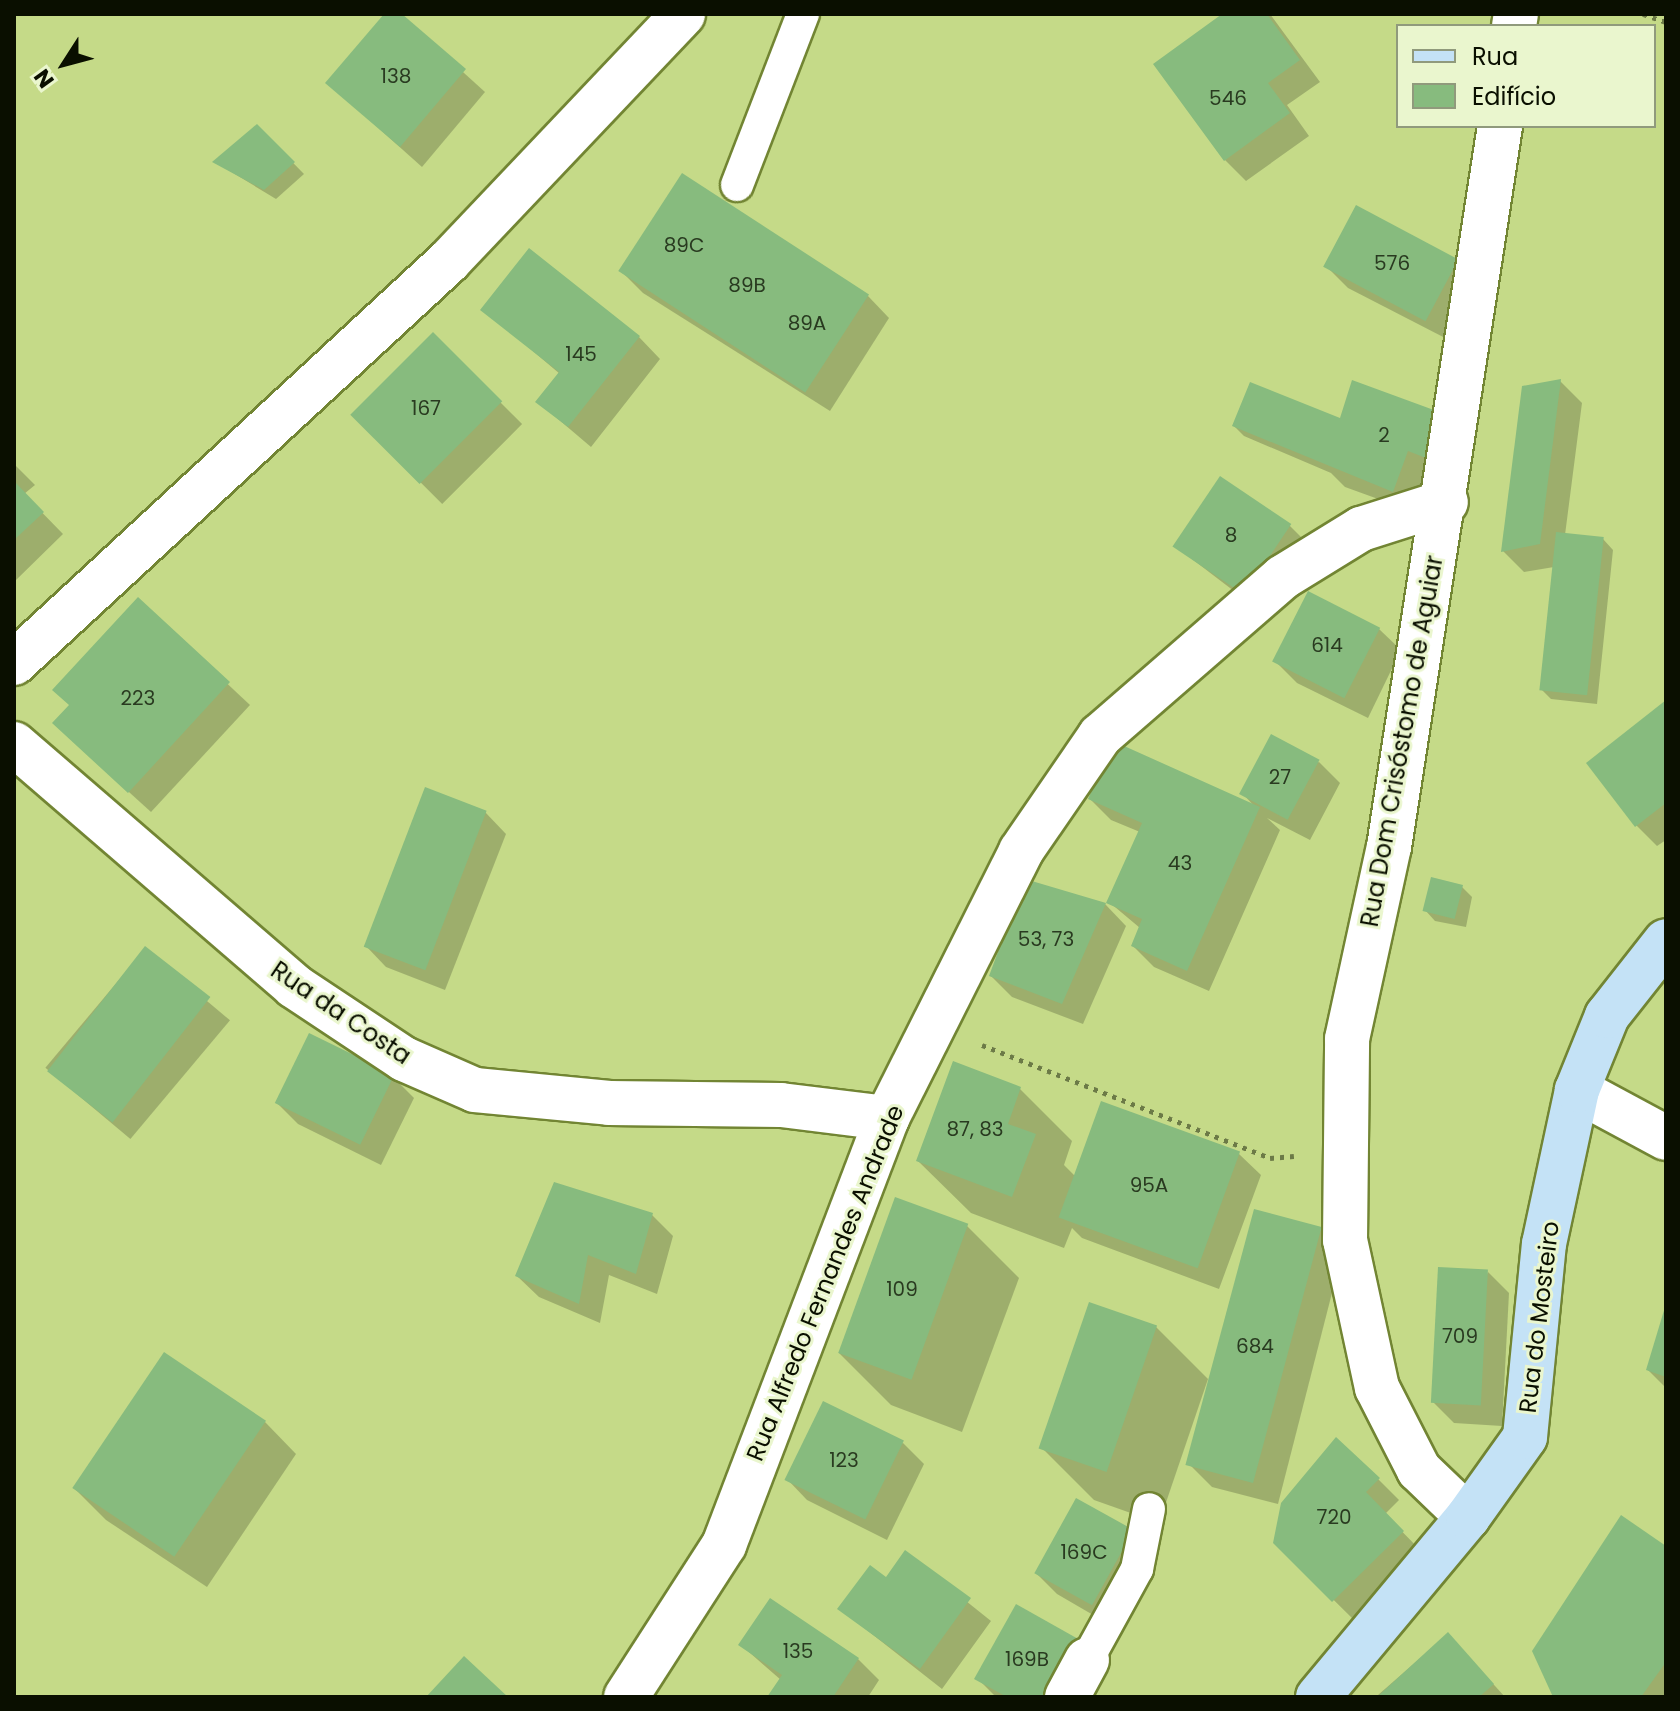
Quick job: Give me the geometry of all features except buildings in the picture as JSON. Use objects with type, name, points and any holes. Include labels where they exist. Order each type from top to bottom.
[{"type":"main road","name":"Rua do Mosteiro","points":[[1318,1697],[1468,1517],[1525,1437],[1544,1244],[1577,1090],[1607,1016],[1666,941]]},
{"type":"street","points":[[14,663],[449,261],[683,14]]},
{"type":"street","name":"Rua Dom Crisóstomo de Aguiar","points":[[1468,1517],[1419,1470],[1377,1388],[1345,1240],[1347,1039],[1389,847],[1429,568],[1446,502],[1500,128]]},
{"type":"street","name":"Rua Alfredo Fernandes Andrade","points":[[626,1697],[724,1545],[887,1118],[936,1027],[1021,851],[1100,736],[1283,577],[1361,529],[1446,502]]},
{"type":"street","name":"Rua da Costa","points":[[14,744],[294,986],[404,1059],[475,1090],[609,1103],[781,1105],[887,1118]]},
{"type":"street","points":[[1577,1090],[1666,1138]]},
{"type":"lane","points":[[737,185],[803,14]]},
{"type":"lane","points":[[1077,1678],[1137,1569],[1149,1509]]},
{"type":"path","points":[[1643,14],[1666,22]]},
{"type":"path","points":[[936,1027],[1270,1158],[1347,1151]]}]
